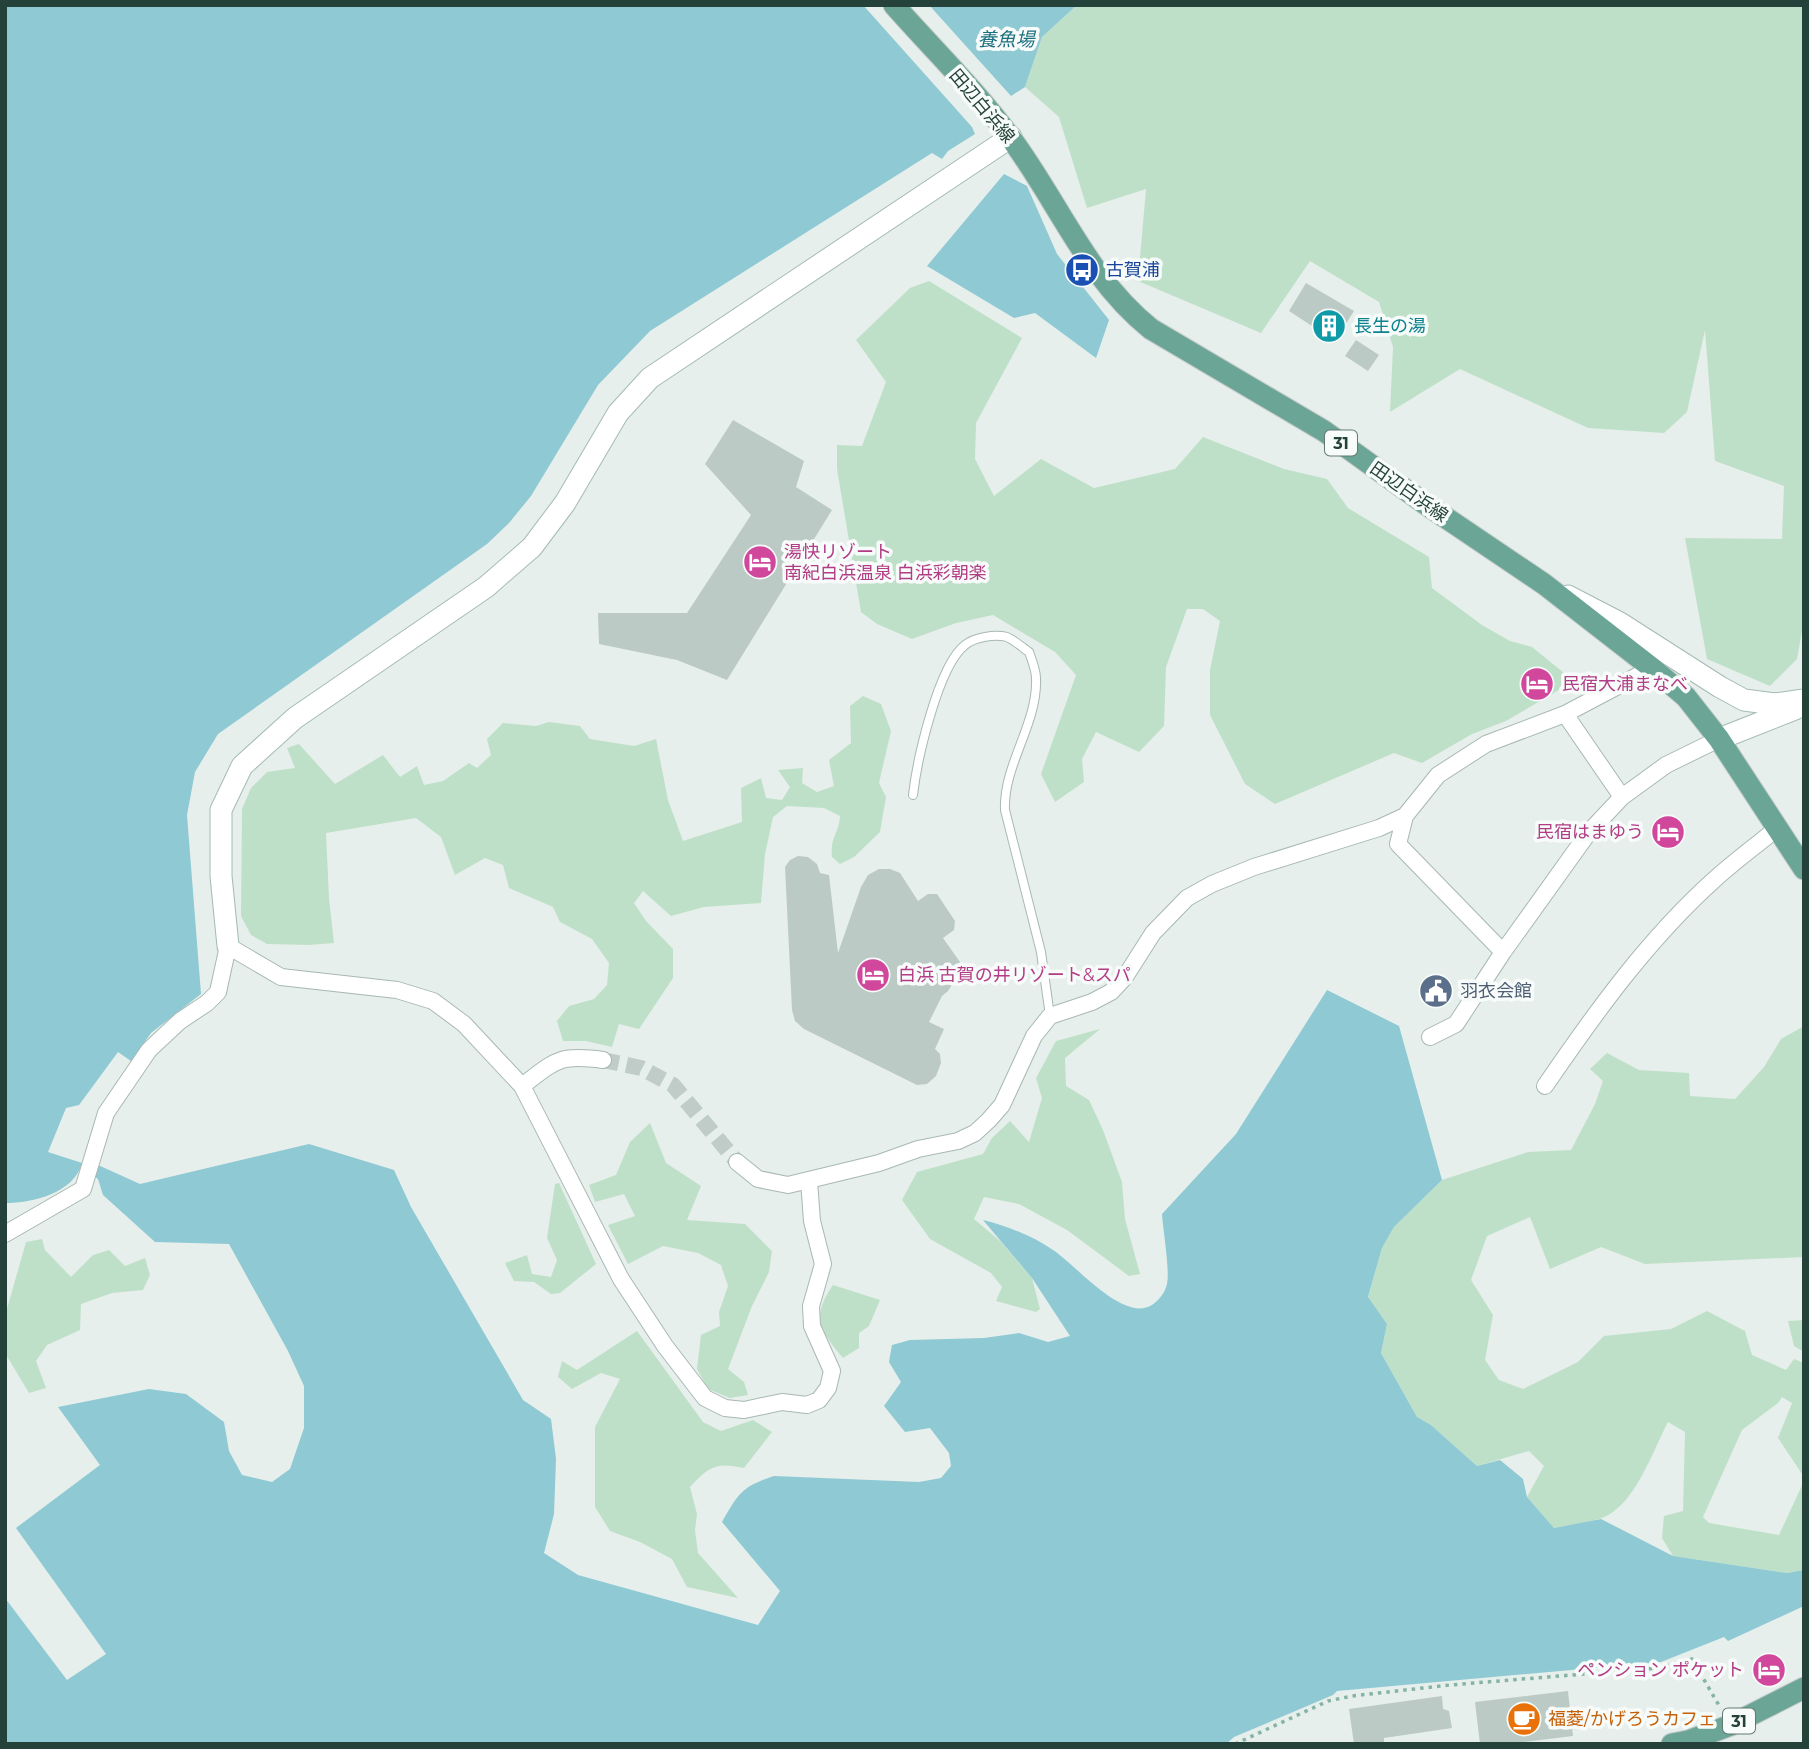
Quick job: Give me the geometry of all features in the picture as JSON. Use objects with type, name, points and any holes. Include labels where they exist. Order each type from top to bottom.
[{"type":"main road","name":"田辺白浜線","points":[[894,5],[1011,137],[1091,265],[1127,310],[1151,329],[1324,431],[1544,584],[1652,668],[1686,697],[1719,739],[1804,869]]},
{"type":"main road","name":"31","points":[[1672,1744],[1731,1725],[1802,1692]]},
{"type":"street","points":[[5,1234],[83,1189],[106,1113],[149,1050],[180,1021],[218,992],[228,946],[221,876],[221,810],[242,766],[295,718],[486,587],[532,547],[565,503],[618,413],[650,378],[1011,137]]},
{"type":"street","points":[[1544,584],[1620,623],[1744,700],[1774,704],[1804,702]]},
{"type":"street","points":[[1503,952],[1398,844],[1405,816],[1438,775],[1486,744],[1565,713],[1652,668]]},
{"type":"street","points":[[1430,1037],[1456,1024],[1503,952],[1589,832],[1622,797],[1666,765],[1804,702]]},
{"type":"street","points":[[1565,713],[1622,797]]},
{"type":"street","points":[[737,1162],[758,1179],[788,1185],[879,1163],[918,1149],[958,1141],[975,1133],[1002,1105],[1034,1036],[1050,1016],[1093,1002],[1111,992],[1125,977],[1153,933],[1187,898],[1212,884],[1254,867],[1379,828],[1405,816]]},
{"type":"street","points":[[1545,1086],[1598,1009],[1653,943],[1714,880],[1777,828]]},
{"type":"street","points":[[228,946],[281,977],[397,990],[433,1002],[464,1024],[522,1086],[621,1279],[690,1381],[705,1398],[725,1408],[744,1410],[782,1402],[807,1405],[819,1400],[828,1388],[832,1371],[812,1326],[811,1306],[823,1264],[812,1221],[808,1181]]},
{"type":"street","points":[[522,1086],[556,1060],[575,1056],[603,1060]]},
{"type":"lane","points":[[913,795],[917,763],[935,698],[965,645],[980,637],[1006,637],[1029,652],[1037,676],[1035,700],[1007,789],[1005,810],[1041,952],[1050,1016]]},
{"type":"path","points":[[1235,1744],[1328,1701],[1352,1696],[1657,1668],[1692,1659],[1731,1725]]},
{"type":"green space","points":[[1077,5],[1804,5],[1804,620],[1797,659],[1770,686],[1707,659],[1685,538],[1782,539],[1784,486],[1715,461],[1705,330],[1687,412],[1664,433],[1588,428],[1460,369],[1390,412],[1393,347],[1379,302],[1310,261],[1261,333],[1138,281],[1146,189],[1087,208],[1059,117],[1025,87],[1042,37]]},
{"type":"green space","points":[[929,281],[1022,338],[976,423],[975,459],[994,496],[1041,459],[1094,488],[1175,469],[1203,437],[1284,469],[1327,479],[1348,508],[1429,557],[1432,588],[1482,625],[1510,641],[1532,647],[1574,681],[1506,721],[1472,734],[1422,763],[1394,753],[1275,804],[1245,784],[1210,715],[1210,670],[1220,621],[1203,609],[1187,609],[1166,667],[1164,726],[1139,752],[1096,732],[1082,759],[1084,782],[1055,802],[1041,774],[1076,675],[1055,652],[993,615],[956,623],[912,639],[877,624],[861,612],[837,469],[837,445],[862,446],[886,382],[856,340],[910,288]]},
{"type":"green space","points":[[863,696],[881,704],[891,731],[879,783],[886,797],[880,832],[854,857],[840,864],[832,857],[832,850],[840,816],[824,808],[787,806],[773,817],[765,854],[761,903],[704,907],[671,916],[643,891],[634,903],[646,921],[673,949],[673,978],[639,1029],[619,1024],[612,1047],[586,1041],[563,1041],[557,1021],[569,1006],[594,999],[607,985],[609,963],[592,939],[560,922],[553,907],[509,888],[503,865],[485,858],[455,875],[441,837],[416,818],[326,833],[334,943],[267,944],[251,935],[241,916],[242,809],[251,788],[267,772],[295,768],[287,748],[299,744],[335,784],[383,755],[400,777],[417,766],[424,785],[443,781],[469,763],[477,768],[491,755],[487,739],[503,723],[536,726],[549,722],[580,726],[590,739],[634,746],[656,739],[668,800],[683,841],[742,822],[741,788],[761,778],[766,798],[782,800],[790,787],[778,770],[803,768],[802,783],[817,792],[834,786],[829,760],[851,743],[850,706]]},
{"type":"green space","points":[[1804,1026],[1804,1257],[1645,1264],[1601,1247],[1550,1269],[1530,1217],[1487,1236],[1471,1280],[1493,1315],[1485,1360],[1499,1380],[1523,1389],[1578,1362],[1604,1336],[1671,1329],[1707,1311],[1745,1331],[1752,1355],[1786,1370],[1794,1359],[1804,1363],[1804,1477],[1778,1438],[1792,1403],[1782,1397],[1742,1430],[1703,1517],[1709,1523],[1779,1535],[1804,1481],[1804,1570],[1787,1573],[1673,1556],[1662,1538],[1664,1516],[1683,1511],[1685,1432],[1668,1422],[1642,1476],[1614,1512],[1596,1520],[1554,1528],[1527,1497],[1544,1466],[1529,1451],[1477,1466],[1431,1425],[1417,1417],[1381,1353],[1387,1324],[1368,1298],[1382,1248],[1394,1227],[1442,1180],[1528,1152],[1571,1150],[1595,1104],[1603,1081],[1590,1069],[1607,1053],[1639,1070],[1689,1073],[1690,1096],[1735,1099],[1764,1067],[1781,1039]]},
{"type":"green space","points":[[1100,1029],[1065,1058],[1066,1086],[1089,1100],[1103,1130],[1122,1182],[1125,1219],[1140,1274],[1129,1276],[1067,1230],[1019,1204],[984,1197],[974,1219],[1000,1241],[1032,1278],[1040,1309],[1036,1312],[996,1301],[1002,1287],[991,1273],[930,1239],[902,1200],[917,1172],[983,1154],[992,1138],[1010,1121],[1029,1142],[1042,1098],[1036,1078],[1056,1041]]},
{"type":"green space","points":[[650,1123],[666,1163],[701,1186],[687,1220],[745,1224],[772,1251],[769,1272],[752,1306],[728,1369],[744,1382],[748,1395],[730,1398],[708,1389],[697,1369],[701,1335],[720,1326],[719,1312],[728,1286],[721,1265],[698,1253],[663,1246],[628,1264],[608,1225],[635,1216],[624,1194],[595,1202],[589,1185],[616,1175],[630,1142]]},
{"type":"green space","points":[[559,1183],[596,1264],[560,1293],[551,1294],[534,1282],[514,1281],[505,1263],[527,1255],[532,1274],[551,1277],[557,1260],[547,1238],[555,1184]]},
{"type":"green space","points":[[42,1239],[45,1250],[71,1277],[93,1255],[109,1250],[125,1266],[145,1258],[150,1275],[143,1290],[112,1293],[81,1304],[80,1330],[47,1345],[36,1361],[46,1388],[29,1393],[5,1353],[5,1316],[26,1242]]},
{"type":"green space","points":[[833,1285],[880,1300],[869,1326],[859,1333],[859,1348],[843,1358],[828,1339],[821,1323],[822,1306]]},
{"type":"green space","points":[[1804,1320],[1804,1352],[1794,1346],[1788,1321]]},
{"type":"green space","points":[[637,1331],[703,1422],[721,1431],[753,1420],[772,1432],[744,1468],[727,1465],[714,1467],[690,1487],[697,1514],[695,1530],[698,1553],[738,1598],[687,1587],[672,1559],[640,1542],[610,1531],[595,1507],[595,1427],[620,1379],[601,1373],[572,1389],[558,1377],[562,1361],[577,1370]]},
{"type":"water","points":[[5,5],[863,5],[972,127],[975,134],[948,151],[942,159],[932,153],[650,331],[598,385],[531,496],[487,544],[218,734],[195,772],[187,815],[201,994],[151,1033],[131,1061],[118,1052],[79,1105],[66,1108],[48,1152],[82,1163],[71,1182],[40,1198],[5,1203]]},
{"type":"water","name":"養魚場","points":[[929,5],[1077,5],[1042,37],[1025,87],[1011,96]]},
{"type":"water","points":[[1004,174],[1027,186],[1057,254],[1109,320],[1096,358],[1035,313],[1014,318],[927,266]]},
{"type":"water","points":[[1327,990],[1399,1026],[1442,1180],[1394,1227],[1382,1248],[1368,1297],[1387,1324],[1381,1353],[1417,1417],[1431,1425],[1477,1466],[1500,1460],[1523,1479],[1527,1497],[1554,1528],[1601,1519],[1673,1556],[1787,1573],[1804,1570],[1804,1606],[1728,1641],[1724,1637],[1661,1662],[1337,1691],[1234,1737],[1226,1744],[5,1744],[5,1598],[67,1680],[106,1654],[16,1528],[100,1465],[58,1407],[149,1389],[186,1394],[224,1422],[229,1451],[242,1475],[272,1482],[290,1469],[304,1428],[304,1386],[288,1351],[229,1244],[155,1242],[103,1195],[98,1179],[94,1176],[98,1165],[140,1184],[309,1144],[394,1170],[411,1207],[523,1400],[551,1419],[556,1459],[554,1514],[544,1553],[578,1575],[758,1625],[780,1591],[722,1522],[742,1492],[774,1476],[919,1482],[941,1478],[951,1466],[949,1453],[930,1428],[905,1432],[884,1406],[901,1382],[889,1362],[892,1345],[910,1340],[984,1338],[1019,1333],[1048,1342],[1070,1336],[1032,1278],[983,1220],[1020,1232],[1045,1245],[1100,1289],[1127,1306],[1140,1308],[1152,1305],[1165,1290],[1168,1278],[1162,1214],[1236,1134]]},
{"type":"building","name":"長生の湯","points":[[1306,283],[1354,311],[1335,341],[1289,311]]},
{"type":"building","points":[[1356,340],[1379,355],[1368,371],[1345,356]]},
{"type":"building","name":"湯快リゾート 南紀白浜温泉 白浜彩朝楽","points":[[733,420],[804,461],[796,487],[832,510],[727,680],[677,660],[599,644],[598,613],[687,613],[751,515],[705,464]]},
{"type":"building","name":"白浜 古賀の井リゾート&スパ","points":[[798,856],[808,857],[817,864],[820,873],[829,875],[838,953],[861,887],[868,875],[879,869],[900,873],[918,901],[928,894],[937,894],[955,921],[954,930],[943,938],[960,962],[955,980],[942,996],[929,1022],[944,1029],[935,1049],[940,1054],[941,1063],[936,1076],[927,1084],[917,1085],[804,1029],[795,1021],[792,1010],[785,867],[790,860]]},
{"type":"building","name":"福菱/かげろうカフェ","points":[[1568,1691],[1573,1736],[1507,1744],[1480,1744],[1475,1702]]},
{"type":"building","points":[[1442,1696],[1443,1709],[1449,1711],[1452,1728],[1384,1738],[1384,1744],[1354,1744],[1349,1709]]},
{"type":"tunnel","points":[[603,1060],[641,1068],[673,1085],[737,1162]]},
{"type":"place","name":"古賀浦","points":[[1082,270]]},
{"type":"place","name":"長生の湯","points":[[1329,326]]},
{"type":"place","name":"湯快リゾート 南紀白浜温泉 白浜彩朝楽","points":[[760,562]]},
{"type":"place","name":"民宿大浦まなべ","points":[[1537,684]]},
{"type":"place","name":"民宿はまゆう","points":[[1668,832]]},
{"type":"place","name":"白浜 古賀の井リゾート&スパ","points":[[873,975]]},
{"type":"place","name":"羽衣会館","points":[[1436,991]]},
{"type":"place","name":"ペンション ポケット","points":[[1769,1670]]},
{"type":"place","name":"福菱/かげろうカフェ","points":[[1524,1719]]}]
